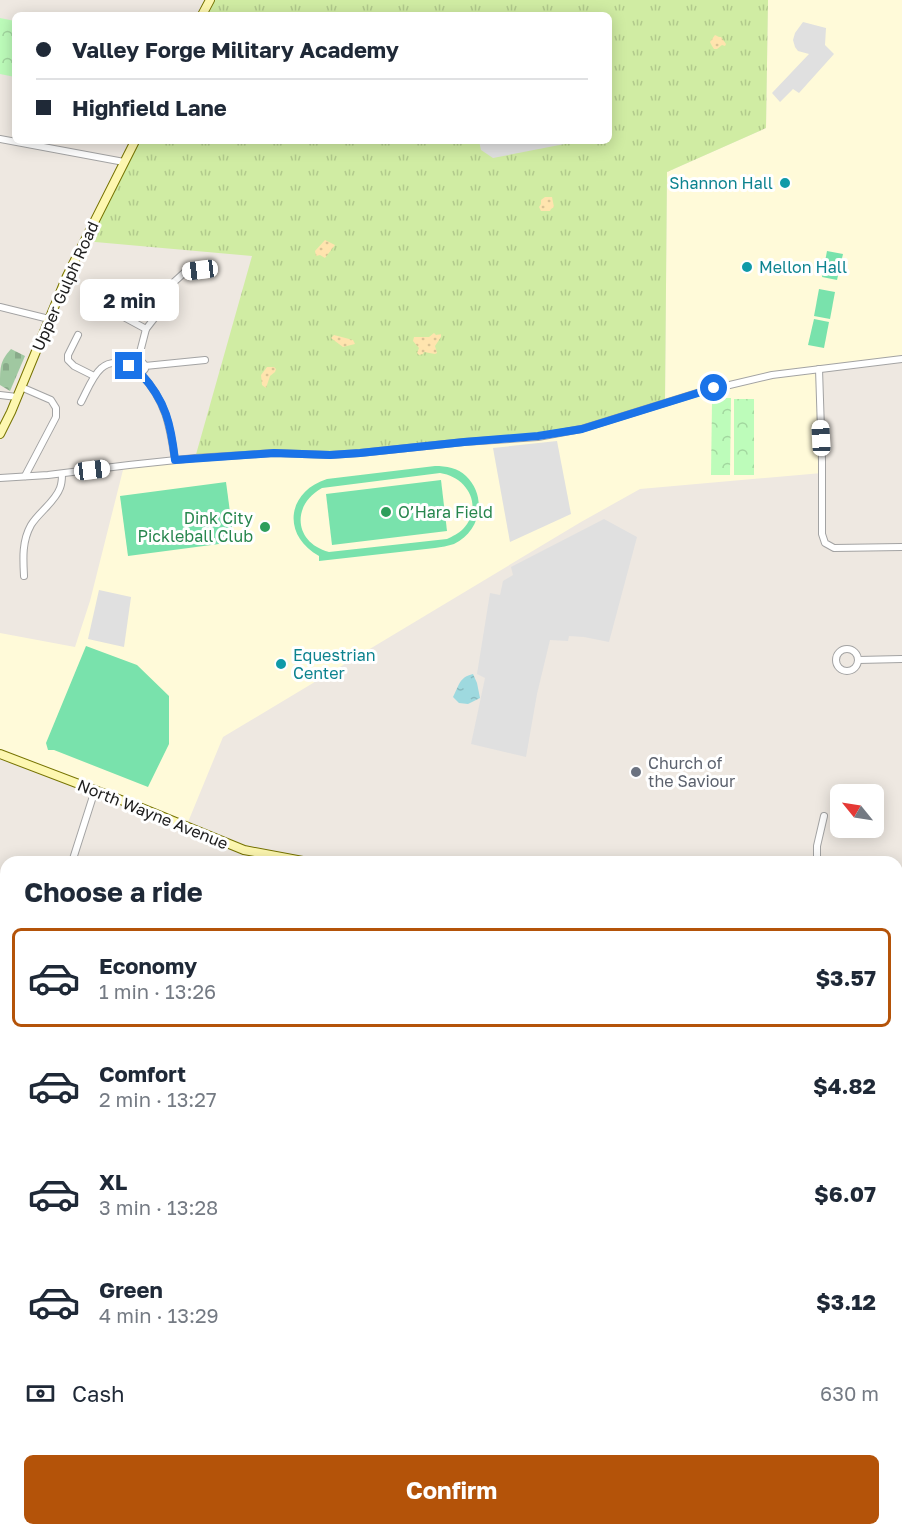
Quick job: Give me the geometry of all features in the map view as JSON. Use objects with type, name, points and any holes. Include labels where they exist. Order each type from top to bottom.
[{"type":"street","points":[[27,144],[124,162]]},
{"type":"street","name":"Upper Gulph Road","points":[[0,434],[84,241],[133,144]]},
{"type":"street","points":[[138,360],[146,329],[160,311],[179,276],[184,272],[200,270]]},
{"type":"street","points":[[107,291],[111,310]]},
{"type":"street","points":[[0,307],[49,319]]},
{"type":"street","points":[[93,316],[99,309],[111,310],[146,329]]},
{"type":"street","points":[[78,335],[68,355],[68,360],[74,366],[94,376]]},
{"type":"street","points":[[0,478],[62,474],[175,460],[274,453],[330,455],[360,453],[560,433],[582,429],[700,392],[772,375],[902,359]]},
{"type":"street","points":[[81,402],[94,376],[104,366],[113,362],[121,362],[129,366],[133,374],[138,376],[144,372],[143,362],[138,360],[129,366]]},
{"type":"street","points":[[145,366],[205,360]]},
{"type":"street","points":[[819,369],[822,534],[825,543],[834,548],[902,546]]},
{"type":"street","points":[[141,374],[153,386],[165,411],[175,460]]},
{"type":"street","points":[[21,387],[51,400],[56,408],[56,417],[25,476]]},
{"type":"street","points":[[0,395],[17,397]]},
{"type":"street","points":[[24,576],[23,550],[26,536],[32,523],[56,495],[61,486],[62,474]]},
{"type":"street","points":[[858,660],[902,659]]},
{"type":"street","name":"North Wayne Avenue","points":[[0,754],[244,850],[268,856]]},
{"type":"street","points":[[74,856],[95,790]]},
{"type":"street","points":[[817,856],[824,816]]},
{"type":"shaded area","points":[[768,0],[902,0],[902,359],[819,369],[822,473],[640,489],[223,737],[186,827],[0,754],[0,633],[75,647],[90,601],[124,466],[665,403],[667,172],[766,128]]},
{"type":"shaded area","points":[[803,22],[826,28],[825,45],[834,54],[799,93],[793,89],[780,102],[772,93],[809,54],[798,51],[793,40]]},
{"type":"shaded area","points":[[480,144],[565,144],[493,158],[481,150]]},
{"type":"shaded area","points":[[557,441],[571,514],[510,542],[493,448]]},
{"type":"shaded area","points":[[604,519],[637,537],[609,642],[569,636],[568,641],[550,640],[537,694],[526,757],[471,744],[485,678],[477,674],[490,593],[500,595],[503,581],[513,575],[511,567]]},
{"type":"shaded area","points":[[99,590],[131,597],[124,647],[88,639]]},
{"type":"green space","points":[[210,0],[768,0],[766,128],[667,172],[665,403],[560,433],[360,453],[274,453],[195,458],[252,256],[84,241],[133,144],[612,144],[612,12],[204,12]]},
{"type":"green space","points":[[0,18],[12,20],[12,76],[0,74]]},
{"type":"green space","points":[[827,251],[843,254],[837,280],[822,277]]},
{"type":"green space","points":[[819,289],[835,292],[830,319],[814,316]]},
{"type":"green space","points":[[814,319],[829,322],[824,348],[808,345]]},
{"type":"green space","points":[[11,349],[25,356],[10,391],[0,385],[0,379],[3,361]]},
{"type":"green space","points":[[716,398],[731,398],[730,475],[711,475],[712,403]]},
{"type":"green space","points":[[734,399],[754,399],[754,475],[734,475]]},
{"type":"green space","points":[[435,466],[448,467],[463,473],[473,484],[479,504],[478,513],[470,531],[452,545],[319,561],[319,556],[299,537],[294,526],[294,515],[303,494],[313,485],[327,479]],"holes":[[[440,473],[458,480],[470,494],[472,512],[463,529],[447,539],[329,552],[309,541],[303,532],[301,513],[312,495],[322,488]]]},
{"type":"green space","name":"O’Hara Field","points":[[441,480],[447,531],[332,545],[326,494]]},
{"type":"green space","points":[[226,482],[234,542],[128,556],[120,496]]},
{"type":"green space","points":[[86,646],[137,665],[169,696],[169,744],[148,787],[54,750],[48,750],[46,743]]},
{"type":"sand","points":[[715,35],[721,37],[725,46],[714,49],[710,42]]},
{"type":"sand","points":[[545,197],[552,197],[554,207],[550,211],[541,211],[539,207],[541,200]]},
{"type":"sand","points":[[325,240],[335,245],[325,258],[320,255],[316,256],[315,251]]},
{"type":"sand","points":[[434,333],[441,334],[435,346],[437,353],[424,352],[419,355],[417,353],[419,348],[413,341],[414,337],[429,337]]},
{"type":"sand","points":[[334,335],[353,340],[355,344],[343,347],[331,338]]},
{"type":"sand","points":[[267,367],[276,369],[270,376],[266,388],[262,385],[261,375]]},
{"type":"water","points":[[473,674],[480,698],[468,704],[459,703],[453,697],[458,686],[465,677]]},
{"type":"place","name":"Shannon Hall","points":[[785,183]]},
{"type":"place","name":"Mellon Hall","points":[[747,267]]},
{"type":"place","name":"O’Hara Field","points":[[386,512]]},
{"type":"place","name":"Dink City Pickleball Club","points":[[265,527]]},
{"type":"place","name":"Equestrian Center","points":[[281,664]]},
{"type":"place","name":"Church of the Saviour","points":[[636,772]]},
{"type":"route","points":[[129,366],[133,374],[138,376],[141,374],[153,386],[160,398],[170,424],[175,460],[274,453],[330,455],[538,436],[582,429],[714,388]]}]
